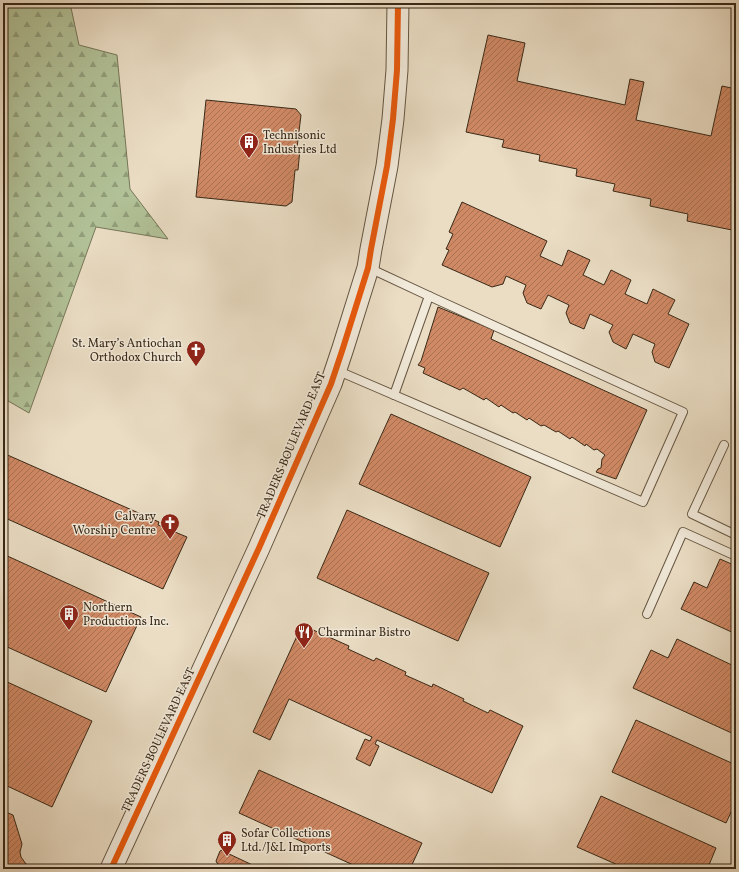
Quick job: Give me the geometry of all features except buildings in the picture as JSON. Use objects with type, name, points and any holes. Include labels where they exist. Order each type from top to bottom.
[{"type":"street","name":"TRADERS BOULEVARD EAST","points":[[111,869],[259,548],[336,370],[368,268],[387,166],[393,119],[398,50],[398,3]]},
{"type":"lane","points":[[336,370],[643,502],[683,412],[368,268]]},
{"type":"lane","points":[[394,395],[429,296]]},
{"type":"lane","points":[[724,445],[692,514],[736,535]]},
{"type":"lane","points":[[648,614],[683,532],[736,556]]},
{"type":"green space","points":[[3,3],[70,3],[79,45],[117,55],[130,189],[168,239],[96,227],[29,413],[3,398]]},
{"type":"cycle path","points":[[111,869],[259,548],[331,384],[343,348],[368,268],[387,166],[397,70],[398,3]]},
{"type":"place","name":"Technisonic Industries Ltd","points":[[249,159]]},
{"type":"place","name":"St. Mary’s Antiochan Orthodox Church","points":[[196,367]]},
{"type":"place","name":"Calvary Worship Centre","points":[[170,540]]},
{"type":"place","name":"Northern Productions Inc.","points":[[69,631]]},
{"type":"place","name":"Charminar Bistro","points":[[304,649]]},
{"type":"place","name":"Sofar Collections Ltd./J&L Imports","points":[[227,857]]}]
